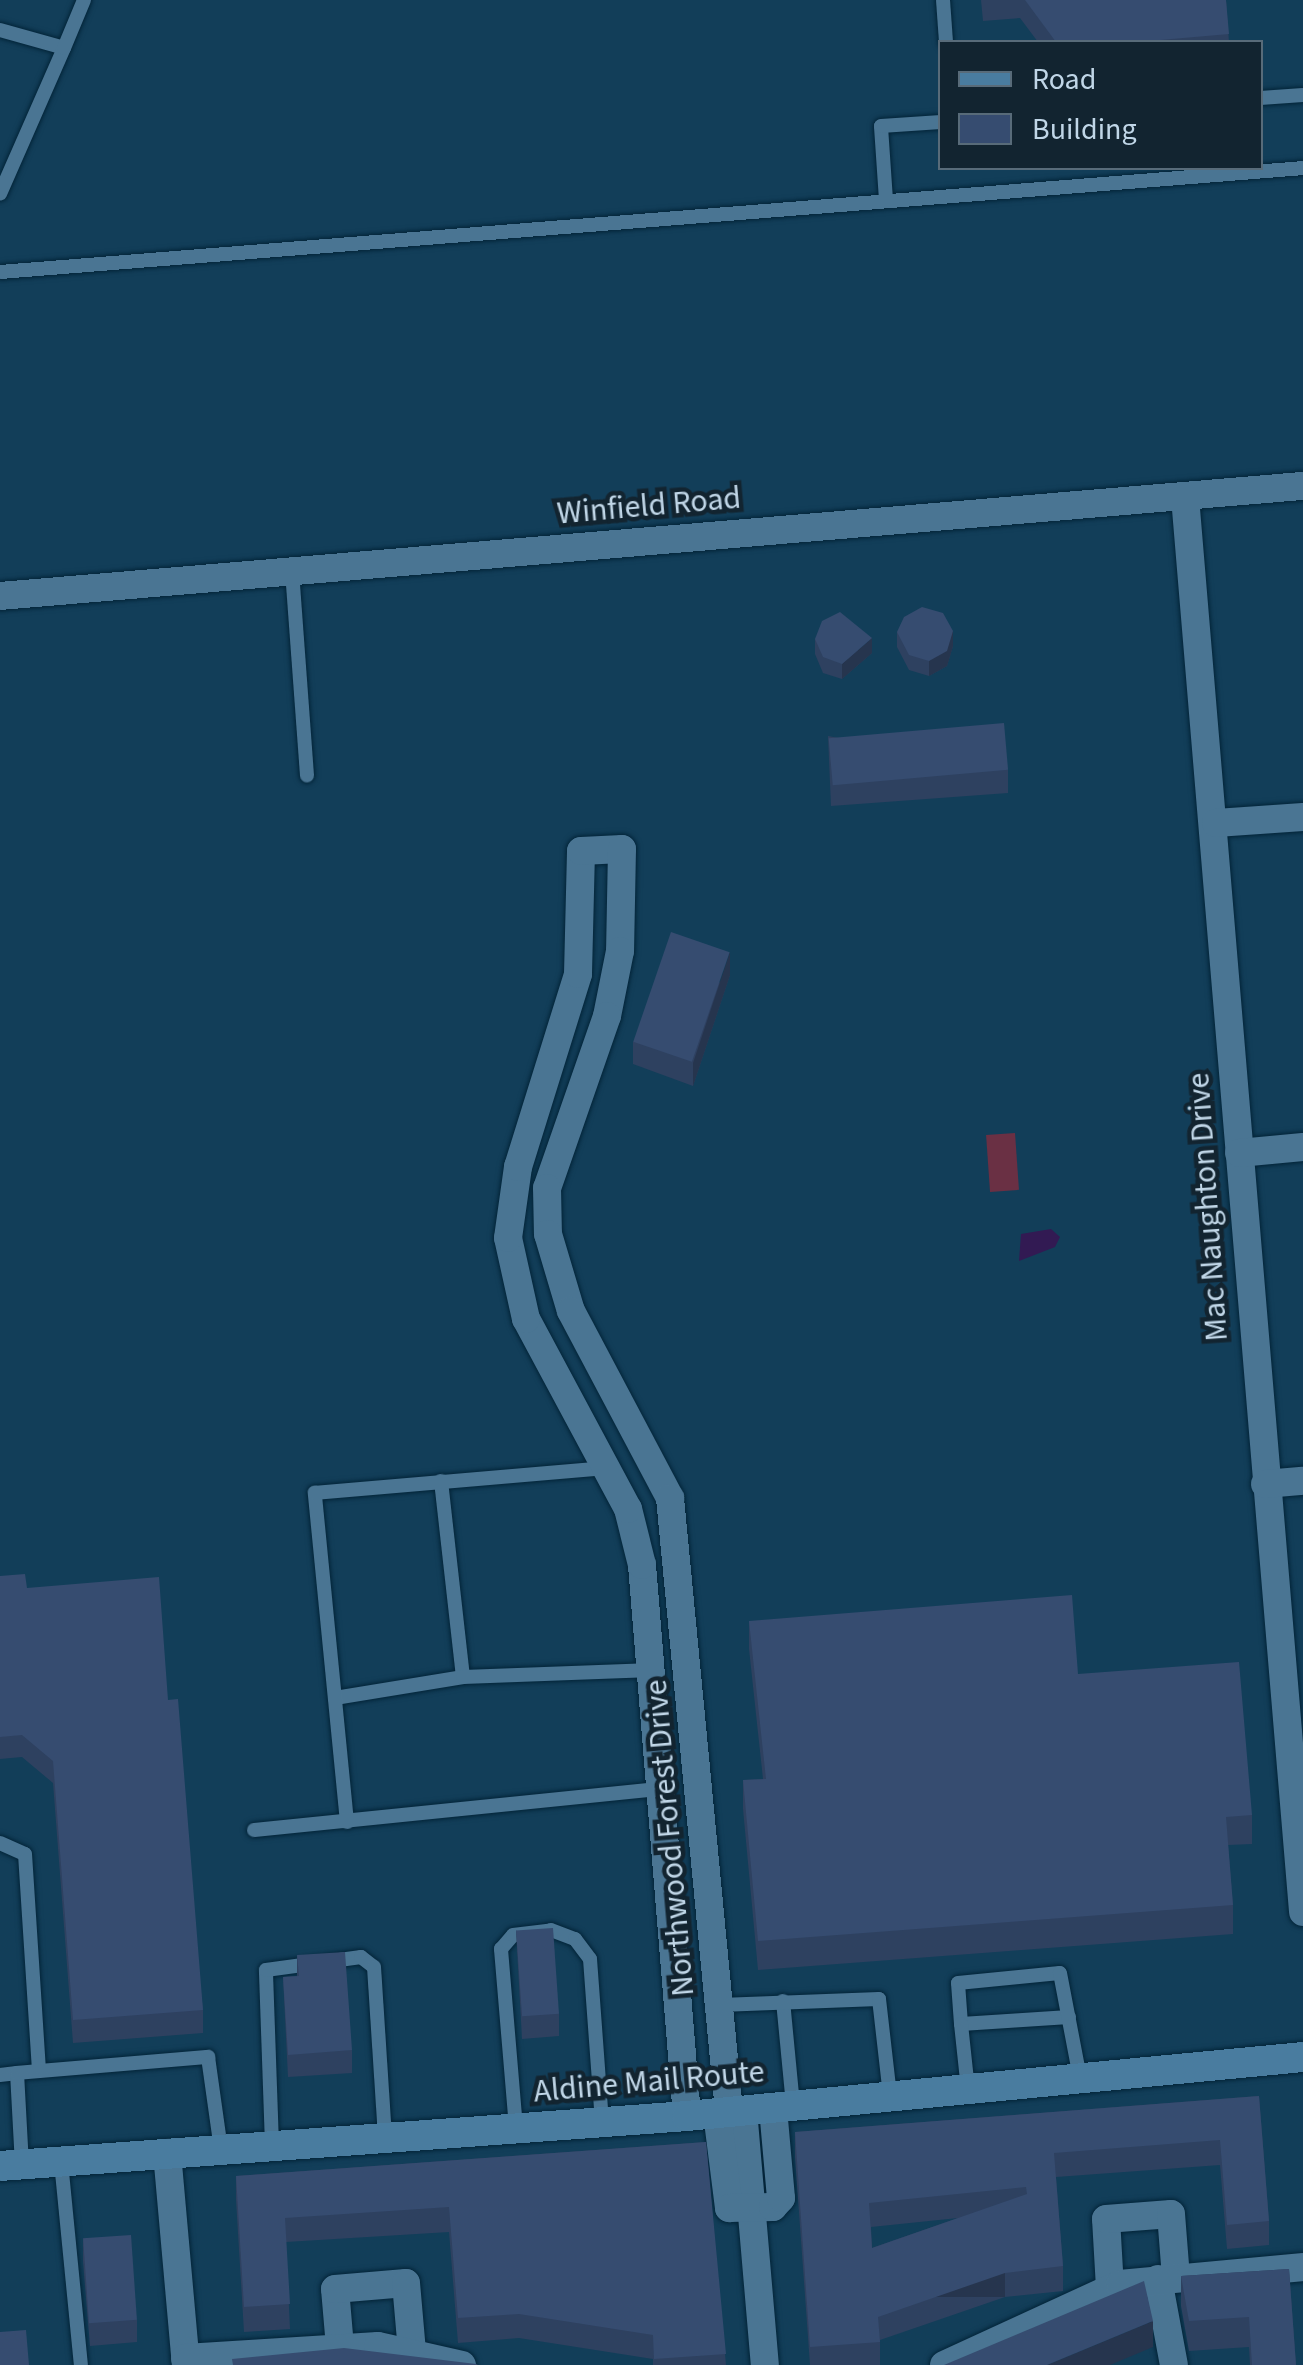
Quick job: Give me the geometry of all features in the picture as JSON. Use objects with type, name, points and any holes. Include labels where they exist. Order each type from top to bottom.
[{"type":"main road","name":"Aldine Mail Route","points":[[11,2166],[740,2111],[1303,2058]]},
{"type":"street","name":"Winfield Road","points":[[0,596],[1303,486]]},
{"type":"street","name":"Mac Naughton Drive","points":[[1184,496],[1216,823],[1265,1484],[1303,1912]]},
{"type":"street","points":[[1216,823],[1303,817]]},
{"type":"street","name":"Northwood Forest Drive","points":[[622,849],[617,968],[551,1173],[548,1234],[571,1311],[670,1498],[680,1559],[720,2006],[740,2111],[661,1789],[642,1565],[608,1468],[526,1319],[508,1238],[518,1167],[578,974],[581,850],[622,849]]},
{"type":"street","points":[[1239,1153],[1303,1148]]},
{"type":"street","points":[[508,1238],[548,1234]]},
{"type":"street","points":[[1265,1484],[1303,1480]]},
{"type":"street","points":[[642,1565],[680,1559]]},
{"type":"street","points":[[740,2111],[781,2198],[751,2208],[729,2208],[740,2111]]},
{"type":"street","points":[[168,2153],[185,2362],[412,2352],[462,2365]]},
{"type":"street","points":[[751,2208],[764,2365]]},
{"type":"street","points":[[1110,2288],[1106,2219],[1171,2214],[1167,2278],[1174,2365]]},
{"type":"street","points":[[944,2365],[1110,2288],[1167,2278],[1303,2267]]},
{"type":"street","points":[[351,2352],[335,2289],[406,2283],[412,2352]]},
{"type":"lane","points":[[0,194],[84,0]]},
{"type":"lane","points":[[943,0],[946,40]]},
{"type":"lane","points":[[0,30],[64,48]]},
{"type":"lane","points":[[1263,98],[1303,95]]},
{"type":"lane","points":[[886,200],[881,126],[938,122]]},
{"type":"lane","points":[[0,272],[1303,168]]},
{"type":"lane","points":[[292,571],[307,776]]},
{"type":"lane","points":[[346,1822],[315,1493],[608,1468]]},
{"type":"lane","points":[[442,1481],[463,1677]]},
{"type":"lane","points":[[335,1698],[463,1677],[653,1670]]},
{"type":"lane","points":[[254,1830],[661,1789]]},
{"type":"lane","points":[[0,1843],[25,1854],[39,2072]]},
{"type":"lane","points":[[516,2128],[501,1949],[514,1934],[551,1930],[575,1939],[590,1959],[602,2122]]},
{"type":"lane","points":[[272,2145],[266,1970],[361,1957],[374,1967],[386,2137]]},
{"type":"lane","points":[[968,2090],[958,1983],[1060,1972],[1081,2079]]},
{"type":"lane","points":[[740,2111],[783,2000]]},
{"type":"lane","points":[[720,2006],[783,2000],[879,2000],[890,2097]]},
{"type":"lane","points":[[961,2024],[1068,2017]]},
{"type":"lane","points":[[0,2075],[208,2057],[220,2149]]},
{"type":"lane","points":[[11,2166],[17,2073]]},
{"type":"lane","points":[[60,2162],[80,2365]]},
{"type":"shaded area","points":[[1015,1133],[1019,1190],[990,1192],[986,1135]]},
{"type":"shaded area","points":[[1051,1229],[1060,1237],[1055,1247],[1019,1261],[1021,1234]]},
{"type":"building","points":[[1025,0],[1226,0],[1229,34],[1160,40],[1055,40]]},
{"type":"building","points":[[922,607],[943,613],[953,631],[947,651],[929,661],[909,655],[897,632],[904,617]]},
{"type":"building","points":[[840,612],[872,638],[842,664],[823,657],[815,639],[822,621]]},
{"type":"building","points":[[1004,723],[1008,770],[833,785],[829,738]]},
{"type":"building","points":[[671,932],[730,952],[692,1062],[633,1042]]},
{"type":"building","points":[[25,1574],[27,1588],[159,1577],[168,1700],[178,1699],[203,2010],[73,2020],[53,1761],[22,1735],[0,1737],[0,1576]]},
{"type":"building","points":[[1072,1595],[1078,1674],[1239,1662],[1252,1815],[1226,1817],[1233,1905],[758,1941],[743,1780],[766,1779],[749,1621]]},
{"type":"building","points":[[553,1928],[559,2014],[522,2016],[516,1931]]},
{"type":"building","points":[[345,1952],[352,2050],[288,2055],[283,1977],[299,1976],[297,1955]]},
{"type":"building","points":[[1259,2096],[1269,2221],[1227,2225],[1220,2140],[1054,2153],[1063,2266],[1005,2273],[878,2317],[880,2342],[810,2347],[795,2132]],"holes":[[[1026,2187],[1027,2194],[872,2248],[869,2203]]]},
{"type":"building","points":[[706,2142],[726,2354],[654,2359],[653,2335],[519,2314],[458,2318],[449,2207],[285,2218],[290,2304],[244,2307],[236,2176]]},
{"type":"building","points":[[131,2235],[137,2320],[89,2323],[83,2238]]},
{"type":"building","points":[[1289,2269],[1296,2365],[1252,2365],[1249,2317],[1189,2321],[1181,2276]]},
{"type":"building","points":[[1144,2281],[1153,2321],[1047,2365],[944,2365]]},
{"type":"building","points":[[26,2330],[29,2365],[0,2365],[0,2332]]},
{"type":"building","points":[[344,2348],[478,2365],[233,2365],[232,2359]]}]
